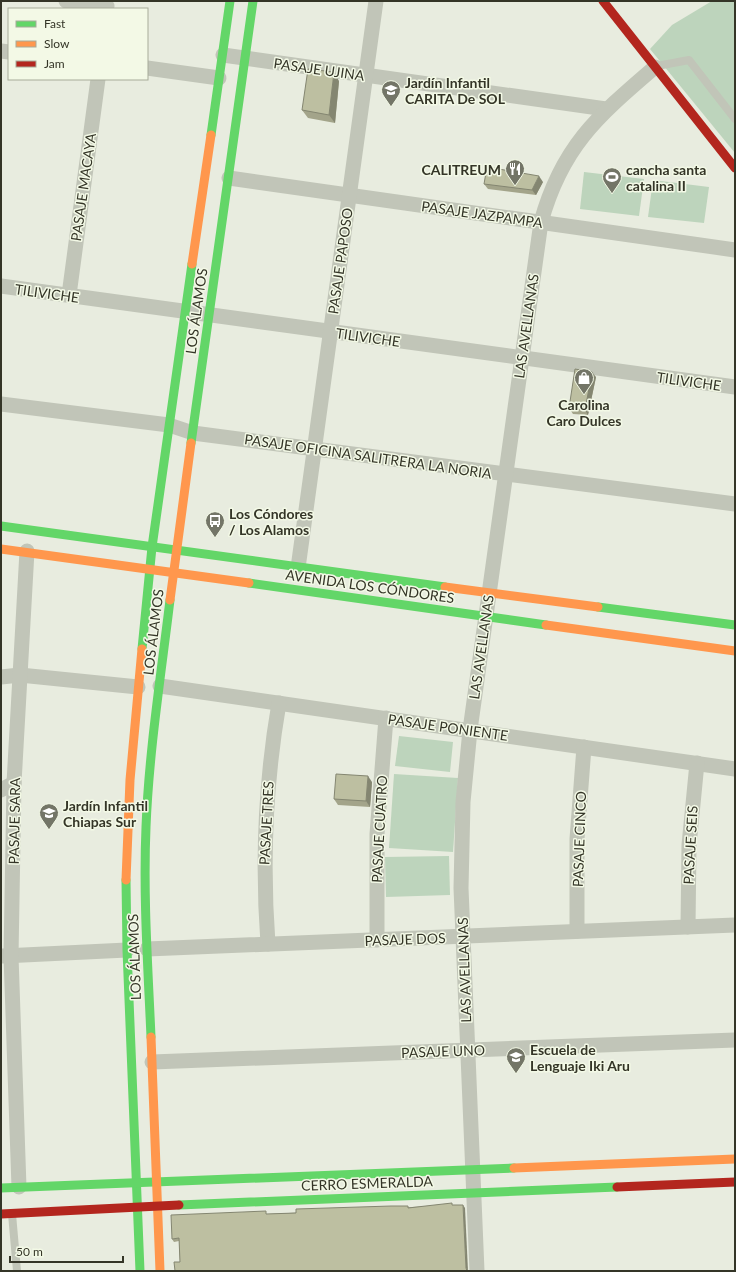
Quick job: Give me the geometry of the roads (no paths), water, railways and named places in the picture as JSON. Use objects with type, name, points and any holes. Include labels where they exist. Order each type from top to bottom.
[{"type":"street","points":[[66,1],[107,6]]},
{"type":"street","name":"LOS ÁLAMOS","points":[[140,1271],[127,950],[128,826],[138,687],[149,569],[230,1]]},
{"type":"street","name":"LOS ÁLAMOS","points":[[160,1271],[145,868],[149,779],[176,550],[253,1]]},
{"type":"street","name":"PASAJE PAPOSO","points":[[298,568],[376,1]]},
{"type":"street","points":[[602,1],[735,168]]},
{"type":"street","name":"PASAJE UJINA","points":[[223,56],[606,109]]},
{"type":"street","name":"LAS AVELLANAS","points":[[477,1271],[463,936],[461,838],[470,730],[541,222],[554,183],[563,164],[590,126],[606,109],[655,67]]},
{"type":"street","points":[[148,68],[219,78]]},
{"type":"street","name":"PASAJE MACAYA","points":[[69,296],[98,80]]},
{"type":"street","name":"PASAJE JAZPAMPA","points":[[229,178],[735,250]]},
{"type":"street","name":"TILIVICHE","points":[[1,286],[735,387]]},
{"type":"street","name":"PASAJE OFICINA SALITRERA LA NORIA","points":[[1,404],[170,425],[193,433],[735,504]]},
{"type":"street","name":"AVENIDA LOS CÓNDORES","points":[[1,526],[298,568],[735,625]]},
{"type":"street","name":"AVENIDA LOS CÓNDORES","points":[[1,549],[27,551],[735,651]]},
{"type":"street","name":"PASAJE SARA","points":[[20,1187],[8,1068],[6,956],[8,786],[20,675],[27,551]]},
{"type":"street","points":[[1,677],[20,675],[138,687]]},
{"type":"street","name":"PASAJE PONIENTE","points":[[160,686],[735,769]]},
{"type":"street","name":"PASAJE TRES","points":[[268,944],[264,883],[264,828],[272,744],[279,703]]},
{"type":"street","name":"PASAJE CUATRO","points":[[377,940],[377,834],[386,718]]},
{"type":"street","name":"PASAJE CINCO","points":[[578,931],[577,839],[584,747]]},
{"type":"street","name":"PASAJE SEIS","points":[[688,926],[689,845],[697,763]]},
{"type":"street","name":"PASAJE DOS","points":[[147,949],[735,925]]},
{"type":"street","points":[[6,956],[127,950]]},
{"type":"street","name":"PASAJE UNO","points":[[152,1062],[735,1040]]},
{"type":"street","name":"CERRO ESMERALDA","points":[[1,1188],[20,1187],[43,1193],[73,1192],[136,1183],[156,1182],[735,1159]]},
{"type":"street","name":"CERRO ESMERALDA","points":[[1,1214],[474,1192],[735,1182]]},
{"type":"street","points":[[73,1192],[75,1211]]},
{"type":"street","points":[[43,1193],[44,1212]]},
{"type":"lane","points":[[655,67],[688,60],[735,119]]},
{"type":"lane","points":[[12,1214],[17,1271]]},
{"type":"place","name":"Jardín Infantil CARITA De SOL","points":[[391,107]]},
{"type":"place","name":"CALITREUM","points":[[515,186]]},
{"type":"place","name":"cancha santa catalina II","points":[[612,194]]},
{"type":"place","name":"Carolina Caro Dulces","points":[[584,395]]},
{"type":"place","name":"Los Cóndores / Los Alamos","points":[[215,538]]},
{"type":"place","name":"Jardín Infantil Chiapas Sur","points":[[49,830]]},
{"type":"place","name":"Escuela de Lenguaje Iki Aru","points":[[516,1074]]}]
